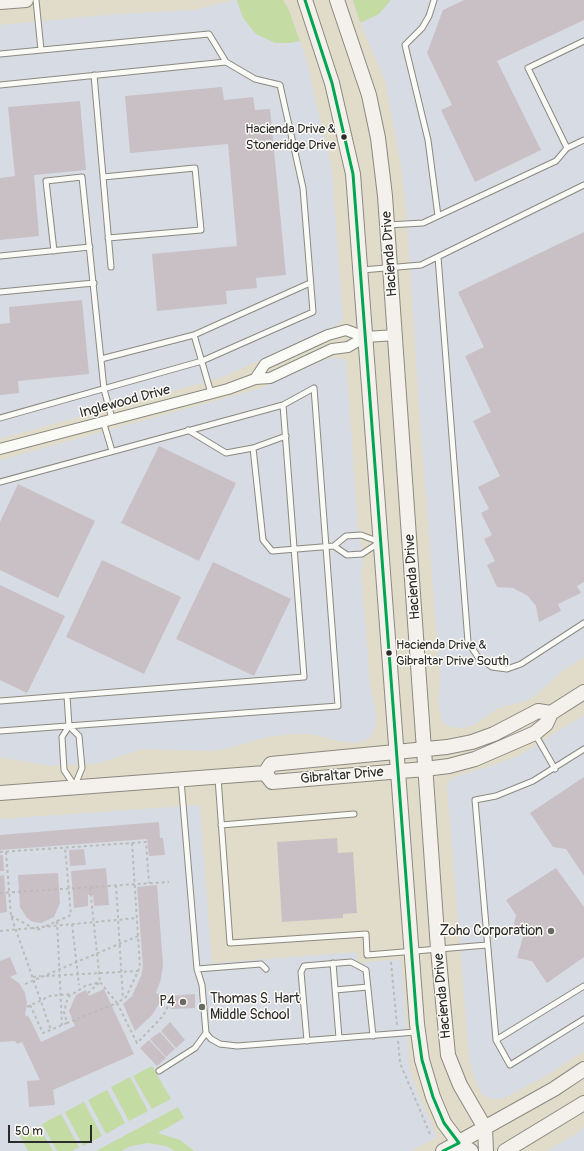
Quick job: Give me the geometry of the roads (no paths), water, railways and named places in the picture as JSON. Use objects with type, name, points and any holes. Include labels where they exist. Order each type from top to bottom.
[{"type":"main road","points":[[0,2],[26,0]]},
{"type":"main road","name":"Hacienda Drive","points":[[305,0],[332,83],[353,174],[418,1032],[422,1060],[433,1097],[444,1122],[459,1143],[471,1151]]},
{"type":"main road","name":"Hacienda Drive","points":[[337,0],[369,95],[378,138],[388,225],[438,949],[448,1055],[460,1085],[485,1128],[486,1151]]},
{"type":"main road","name":"Gibraltar Drive","points":[[265,773],[272,782],[426,769],[448,766],[476,759],[535,733],[546,724],[551,713],[584,692]]},
{"type":"main road","name":"Gibraltar Drive","points":[[0,793],[265,773],[272,764],[424,750],[472,742],[494,734],[538,711],[551,713]]},
{"type":"main road","points":[[443,1151],[554,1089],[584,1069]]},
{"type":"main road","points":[[505,1151],[584,1103]]},
{"type":"street","name":"Inglewood Drive","points":[[256,379],[265,364],[328,335],[346,330],[365,337],[396,335]]},
{"type":"street","name":"Inglewood Drive","points":[[0,449],[211,393],[256,379],[270,378],[332,350],[348,347],[365,337]]},
{"type":"lane","points":[[36,0],[41,50]]},
{"type":"lane","points":[[434,0],[429,16],[422,28],[405,46],[428,140],[438,216]]},
{"type":"lane","points":[[0,54],[209,34],[226,62],[255,80],[280,84],[303,188],[313,312],[202,361],[0,418]]},
{"type":"lane","points":[[567,148],[528,68],[584,41]]},
{"type":"lane","points":[[0,84],[226,62]]},
{"type":"lane","points":[[94,75],[111,267]]},
{"type":"lane","points":[[388,225],[423,223],[556,160],[567,148],[584,140]]},
{"type":"lane","points":[[103,177],[195,168],[201,230],[108,238]]},
{"type":"lane","points":[[54,251],[46,181],[82,177],[104,389],[112,451]]},
{"type":"lane","points":[[360,270],[421,265],[584,185]]},
{"type":"lane","points":[[0,256],[90,247]]},
{"type":"lane","points":[[438,257],[468,642],[478,657],[492,667],[507,669],[526,660],[584,623]]},
{"type":"lane","points":[[0,292],[94,283]]},
{"type":"lane","points":[[101,359],[194,335],[310,283]]},
{"type":"lane","points":[[194,335],[211,393]]},
{"type":"lane","points":[[0,482],[283,405],[314,388],[338,706],[0,731]]},
{"type":"lane","points":[[0,701],[304,677],[283,405]]},
{"type":"lane","points":[[188,430],[226,453],[253,448],[286,436]]},
{"type":"lane","points":[[253,448],[263,540],[272,551],[334,546],[346,536],[361,535],[380,542]]},
{"type":"lane","points":[[334,546],[347,555],[362,554],[380,542]]},
{"type":"lane","points":[[67,696],[69,726],[62,737],[64,770],[75,787]]},
{"type":"lane","points":[[69,726],[79,736],[82,768],[75,787]]},
{"type":"lane","points":[[535,733],[555,769]]},
{"type":"lane","points":[[584,749],[555,769],[533,781],[496,796],[475,800],[496,1040],[510,1065],[584,1019]]},
{"type":"lane","points":[[218,776],[230,943],[366,934],[367,956],[487,945]]},
{"type":"lane","points":[[181,779],[197,969],[202,985],[206,1033],[211,1039],[220,1044],[237,1046],[418,1032]]},
{"type":"lane","points":[[221,825],[354,814]]},
{"type":"lane","points":[[307,1041],[301,972],[304,966],[333,963],[351,962],[366,970],[372,1036]]},
{"type":"lane","points":[[333,963],[339,1038]]},
{"type":"lane","points":[[197,969],[261,964],[266,969]]},
{"type":"lane","points":[[496,1040],[584,986]]},
{"type":"lane","points":[[335,990],[368,987]]},
{"type":"lane","points":[[160,1071],[195,1048],[206,1033]]},
{"type":"place","name":"Hacienda Drive & Stoneridge Drive","points":[[344,137]]},
{"type":"place","name":"Hacienda Drive & Gibraltar Drive South","points":[[389,653]]},
{"type":"place","name":"Zoho Corporation","points":[[551,931]]},
{"type":"place","name":"P4","points":[[183,1002]]},
{"type":"place","name":"Thomas S. Hart Middle School","points":[[202,1007]]}]
